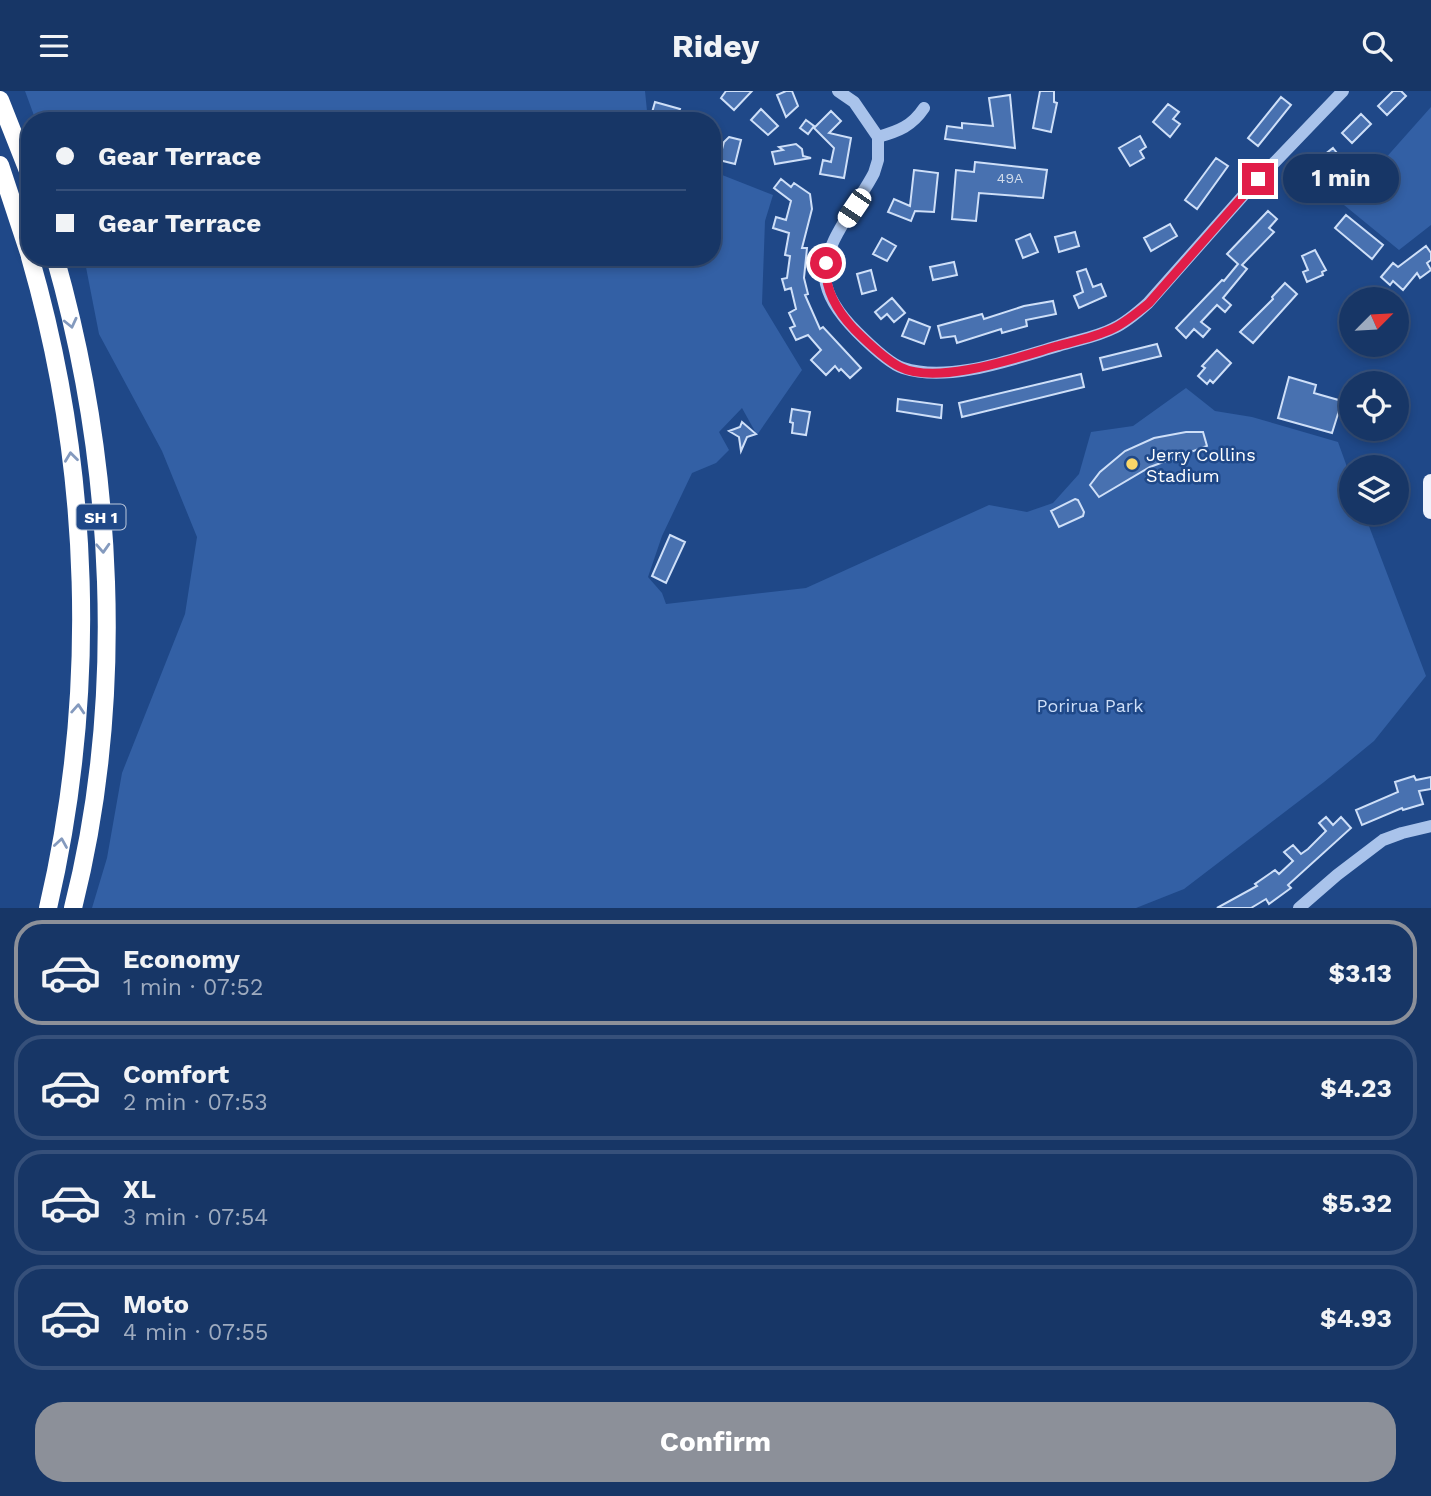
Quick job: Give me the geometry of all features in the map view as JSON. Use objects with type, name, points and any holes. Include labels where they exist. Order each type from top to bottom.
[{"type":"highway","points":[[0,100],[21,153]]},
{"type":"highway","name":"SH 1","points":[[0,165],[21,229]]},
{"type":"highway","name":"SH 1","points":[[32,266],[54,351],[66,419],[75,493],[80,587],[80,661],[73,760],[60,851],[48,908]]},
{"type":"highway","name":"SH 1","points":[[57,266],[94,440],[99,478],[106,610],[101,737],[87,843],[74,908]]},
{"type":"main road","points":[[1431,482],[1431,510]]},
{"type":"street","points":[[838,91],[854,102],[878,137],[878,160],[874,173],[831,246],[825,277],[842,315],[864,338],[900,367],[925,372],[988,366],[1102,334],[1132,317],[1149,303],[1249,189],[1343,91]]},
{"type":"street","points":[[878,137],[902,131],[916,120],[924,108]]},
{"type":"street","points":[[1299,908],[1383,840],[1431,826]]},
{"type":"green space","points":[[25,91],[645,91],[647,112],[33,112]]},
{"type":"green space","points":[[1431,107],[1431,225],[1399,250],[1344,205]]},
{"type":"green space","name":"Porirua Park","points":[[721,175],[773,195],[765,221],[762,304],[802,370],[757,435],[742,408],[719,432],[729,450],[716,463],[692,473],[662,536],[648,577],[662,593],[666,604],[806,588],[989,505],[1027,512],[1053,503],[1079,474],[1091,432],[1133,426],[1186,388],[1215,411],[1252,417],[1338,442],[1343,455],[1339,455],[1339,525],[1369,525],[1426,676],[1374,741],[1324,782],[1184,889],[1136,908],[92,908],[107,858],[122,773],[185,614],[197,537],[162,451],[99,334],[86,266],[721,266]]},
{"type":"building","points":[[726,91],[752,91],[734,110],[721,98]]},
{"type":"building","points":[[792,91],[798,106],[786,117],[777,95]]},
{"type":"building","points":[[1040,91],[1054,91],[1054,102],[1057,103],[1051,132],[1033,128]]},
{"type":"building","points":[[1393,91],[1401,91],[1406,96],[1387,115],[1378,106]]},
{"type":"building","points":[[1010,95],[1015,148],[945,139],[947,126],[962,128],[962,123],[993,126],[989,98]]},
{"type":"building","points":[[1281,97],[1291,105],[1258,146],[1248,138]]},
{"type":"building","points":[[655,102],[680,109],[679,112],[652,112]]},
{"type":"building","points":[[1168,104],[1179,112],[1173,119],[1180,124],[1170,137],[1153,122]]},
{"type":"building","points":[[761,109],[778,126],[768,135],[751,120]]},
{"type":"building","points":[[831,111],[841,121],[829,133],[851,138],[844,178],[820,174],[823,160],[831,162],[834,148],[814,128]]},
{"type":"building","points":[[1361,114],[1371,124],[1352,143],[1342,133]]},
{"type":"building","points":[[806,120],[814,126],[808,134],[800,128]]},
{"type":"building","points":[[1140,136],[1146,147],[1140,151],[1144,158],[1130,166],[1119,148]]},
{"type":"building","points":[[729,137],[741,140],[735,164],[721,160],[724,142]]},
{"type":"building","points":[[796,144],[802,149],[803,156],[811,158],[775,164],[772,152],[783,150],[779,147]]},
{"type":"building","points":[[1333,148],[1341,158],[1295,194],[1287,184]]},
{"type":"building","points":[[1216,158],[1228,166],[1197,209],[1185,200]]},
{"type":"building","points":[[975,162],[1047,170],[1043,198],[979,193],[976,221],[952,219],[956,170],[974,172]]},
{"type":"building","points":[[914,170],[938,173],[934,212],[915,211],[911,221],[888,212],[894,199],[910,206]]},
{"type":"building","points":[[781,179],[791,187],[794,183],[810,194],[812,209],[802,248],[807,248],[804,278],[808,294],[805,295],[820,329],[823,327],[861,368],[850,378],[835,366],[826,375],[811,360],[821,350],[808,335],[796,340],[790,328],[795,326],[789,313],[796,309],[791,288],[785,290],[782,279],[787,278],[790,256],[785,255],[789,233],[773,228],[776,217],[786,220],[791,201],[774,188]]},
{"type":"building","points":[[1268,211],[1277,219],[1269,228],[1274,232],[1242,265],[1247,269],[1223,298],[1231,305],[1225,312],[1217,305],[1201,322],[1210,329],[1203,337],[1194,329],[1186,338],[1176,328],[1238,264],[1227,254]]},
{"type":"building","points":[[1346,215],[1383,245],[1372,259],[1335,228]]},
{"type":"building","points":[[1170,224],[1177,236],[1151,251],[1144,238]]},
{"type":"building","points":[[1075,232],[1079,246],[1059,252],[1055,237]]},
{"type":"building","points":[[1030,234],[1038,252],[1023,258],[1016,240]]},
{"type":"building","points":[[882,238],[896,246],[887,261],[873,254]]},
{"type":"building","points":[[1426,246],[1431,253],[1431,260],[1427,263],[1431,270],[1420,278],[1417,273],[1405,287],[1400,287],[1393,281],[1390,285],[1381,277],[1393,263],[1398,267]]},
{"type":"building","points":[[1315,250],[1326,270],[1322,272],[1323,275],[1307,282],[1303,272],[1308,270],[1302,256]]},
{"type":"building","points":[[954,262],[957,275],[933,280],[930,267]]},
{"type":"building","points":[[1086,269],[1093,287],[1101,284],[1106,296],[1079,308],[1074,296],[1083,292],[1077,272]]},
{"type":"building","points":[[871,270],[876,290],[862,294],[857,274]]},
{"type":"building","points":[[1285,283],[1297,294],[1253,343],[1240,332]]},
{"type":"building","points":[[892,298],[905,313],[894,322],[887,314],[881,319],[875,312]]},
{"type":"building","points":[[1053,301],[1056,314],[1026,320],[1027,326],[1002,333],[1001,329],[957,343],[955,336],[941,338],[938,326],[982,314],[984,319],[1024,306]]},
{"type":"building","points":[[909,319],[930,327],[924,344],[902,336]]},
{"type":"building","points":[[1157,344],[1161,356],[1103,370],[1100,358]]},
{"type":"building","points":[[1217,350],[1231,363],[1213,383],[1210,380],[1207,384],[1198,376],[1205,368],[1202,366]]},
{"type":"building","points":[[1081,374],[1084,387],[962,417],[959,403]]},
{"type":"building","points":[[1289,377],[1316,385],[1314,393],[1339,400],[1339,411],[1332,433],[1278,418]]},
{"type":"building","points":[[898,399],[942,405],[941,418],[897,411]]},
{"type":"building","points":[[792,409],[810,412],[806,435],[792,433]]},
{"type":"building","points":[[742,422],[756,434],[747,437],[741,451],[739,437],[729,431],[740,427]]},
{"type":"building","name":"Jerry Collins Stadium","points":[[1203,432],[1207,446],[1150,467],[1099,497],[1090,485],[1100,472],[1125,451],[1154,438]]},
{"type":"building","points":[[1075,499],[1084,512],[1083,516],[1059,527],[1051,511]]},
{"type":"building","points":[[670,535],[685,542],[666,583],[652,576]]},
{"type":"building","points":[[1414,776],[1416,780],[1431,777],[1431,789],[1419,791],[1423,804],[1403,810],[1402,808],[1362,825],[1356,810],[1398,792],[1395,782]]},
{"type":"building","points":[[1326,817],[1333,825],[1341,817],[1351,828],[1288,885],[1291,888],[1269,904],[1266,899],[1251,908],[1217,908],[1257,886],[1255,884],[1275,870],[1279,874],[1293,861],[1284,852],[1293,845],[1301,854],[1308,849],[1326,831],[1319,823]]},
{"type":"place","name":"Jerry Collins Stadium","points":[[1132,464]]},
{"type":"route","points":[[826,263],[825,277],[842,315],[864,338],[900,367],[925,372],[988,366],[1102,334],[1132,317],[1149,303],[1258,179]]}]
